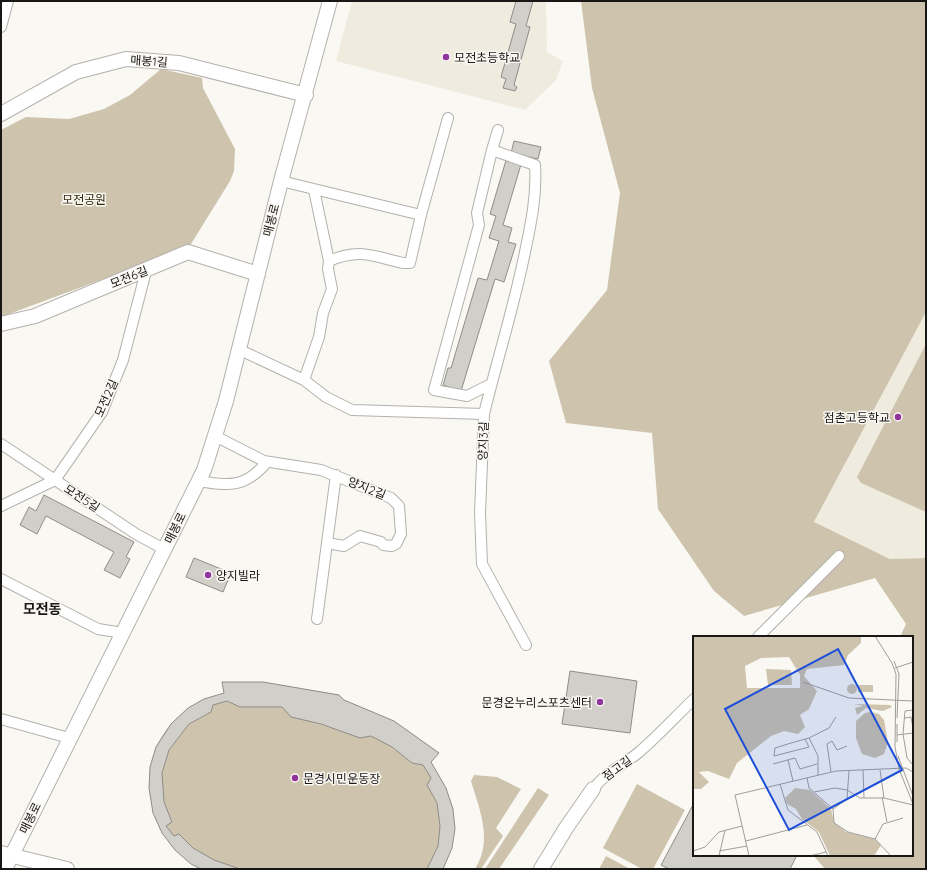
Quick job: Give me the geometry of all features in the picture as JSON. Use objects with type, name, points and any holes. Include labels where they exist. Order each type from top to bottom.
[{"type":"street","points":[[1,27],[8,1]]},
{"type":"street","name":"매봉로","points":[[5,869],[6,854],[69,738],[204,470],[226,401],[281,181],[306,95],[330,1]]},
{"type":"street","name":"매봉1길","points":[[1,114],[76,72],[126,59],[179,63],[306,95]]},
{"type":"street","points":[[329,261],[358,252],[408,264],[412,260],[421,215],[448,118]]},
{"type":"street","points":[[491,384],[467,396],[434,390],[479,225],[477,213],[498,130]]},
{"type":"street","points":[[484,414],[518,290],[532,220],[536,182],[535,165],[492,150]]},
{"type":"street","points":[[281,181],[421,215]]},
{"type":"street","points":[[304,380],[319,337],[323,313],[332,289],[328,269],[329,261],[314,190]]},
{"type":"street","name":"모전6길","points":[[1,324],[35,316],[146,271],[188,252],[258,274]]},
{"type":"street","name":"모전2길","points":[[1,506],[55,480],[102,412],[123,360],[146,271]]},
{"type":"street","name":"양지3길","points":[[238,349],[304,380],[326,397],[352,410],[484,414],[480,512],[482,564],[526,645]]},
{"type":"street","name":"양지2길","points":[[215,436],[267,462],[320,470],[336,475],[391,498],[397,502],[399,506],[401,534],[400,539],[392,546],[383,545],[381,542],[360,536],[344,546],[327,543]]},
{"type":"street","name":"모전5길","points":[[1,444],[136,534],[164,549]]},
{"type":"street","points":[[198,481],[223,484],[245,481],[256,475],[267,462]]},
{"type":"street","name":"양지2길","points":[[316,619],[336,475]]},
{"type":"street","points":[[759,636],[839,556]]},
{"type":"street","points":[[1,579],[98,629],[123,633]]},
{"type":"street","name":"점고길","points":[[541,869],[566,828],[608,772],[625,763],[640,751],[693,700]]},
{"type":"street","points":[[1,719],[69,738]]},
{"type":"street","points":[[6,854],[67,869]]},
{"type":"shaded area","name":"모전초등학교","points":[[352,1],[546,1],[547,52],[563,61],[556,80],[525,110],[336,61]]},
{"type":"shaded area","name":"점촌고등학교","points":[[926,312],[926,558],[891,559],[814,523]]},
{"type":"green space","points":[[581,1],[926,1],[926,312],[814,522],[890,559],[926,558],[926,869],[825,869],[814,856],[913,856],[913,636],[900,636],[906,624],[875,578],[744,616],[714,591],[658,509],[652,433],[566,423],[549,361],[607,290],[620,193],[592,88]]},
{"type":"green space","name":"모전공원","points":[[161,69],[202,78],[203,88],[235,149],[234,171],[230,181],[191,244],[173,253],[1,317],[1,130],[26,117],[69,119],[104,109],[130,95]]},
{"type":"green space","points":[[926,344],[926,512],[861,483],[857,477]]},
{"type":"green space","name":"문경시민운동장","points":[[222,682],[263,682],[339,695],[344,700],[394,721],[439,753],[431,762],[446,788],[453,809],[443,869],[201,869],[183,857],[169,841],[158,823],[151,803],[149,782],[152,761],[159,741],[177,717],[203,702],[224,693]]},
{"type":"green space","points":[[474,775],[497,777],[521,789],[496,828],[503,836],[481,869],[475,869],[483,847],[484,836],[481,814],[471,781]]},
{"type":"green space","points":[[637,784],[685,810],[653,869],[642,869],[603,848]]},
{"type":"green space","points":[[538,788],[549,795],[499,869],[485,869]]},
{"type":"green space","points":[[606,856],[630,869],[599,869]]},
{"type":"building","points":[[516,1],[533,1],[526,26],[530,27],[514,85],[517,87],[515,91],[503,88],[506,79],[501,77],[516,24],[510,22]]},
{"type":"building","points":[[514,141],[541,147],[538,159],[511,153]]},
{"type":"building","points":[[507,157],[522,161],[503,225],[512,228],[508,242],[516,244],[504,282],[495,279],[461,391],[443,385],[448,368],[451,368],[478,278],[487,280],[499,241],[489,238],[496,216],[490,214]]},
{"type":"building","points":[[44,495],[134,542],[126,557],[130,559],[120,578],[104,570],[114,552],[46,516],[37,534],[20,525],[29,507],[36,511]]},
{"type":"building","name":"양지빌라","points":[[194,558],[231,573],[223,592],[186,577]]},
{"type":"building","name":"문경온누리스포츠센터","points":[[570,671],[637,681],[630,733],[562,724]]},
{"type":"building","points":[[222,682],[263,682],[339,695],[344,700],[394,721],[439,753],[431,762],[446,788],[453,809],[455,829],[452,848],[443,869],[427,869],[438,846],[440,826],[437,803],[427,785],[431,778],[423,765],[412,763],[392,747],[371,736],[360,738],[321,724],[291,717],[282,707],[240,707],[227,701],[213,705],[211,712],[189,724],[169,750],[162,773],[164,802],[172,822],[166,826],[174,836],[179,834],[193,848],[214,860],[240,869],[201,869],[191,864],[175,850],[162,833],[153,813],[149,788],[150,767],[156,747],[171,724],[188,708],[204,699],[224,693]]},
{"type":"building","points":[[693,805],[693,856],[796,856],[790,869],[669,869],[661,865]]},
{"type":"place","name":"모전초등학교","points":[[446,57]]},
{"type":"place","name":"점촌고등학교","points":[[898,417]]},
{"type":"place","name":"양지빌라","points":[[208,575]]},
{"type":"place","name":"문경온누리스포츠센터","points":[[600,702]]},
{"type":"place","name":"문경시민운동장","points":[[295,778]]},
{"type":"district","name":"모전동","points":[[42,609]]}]
